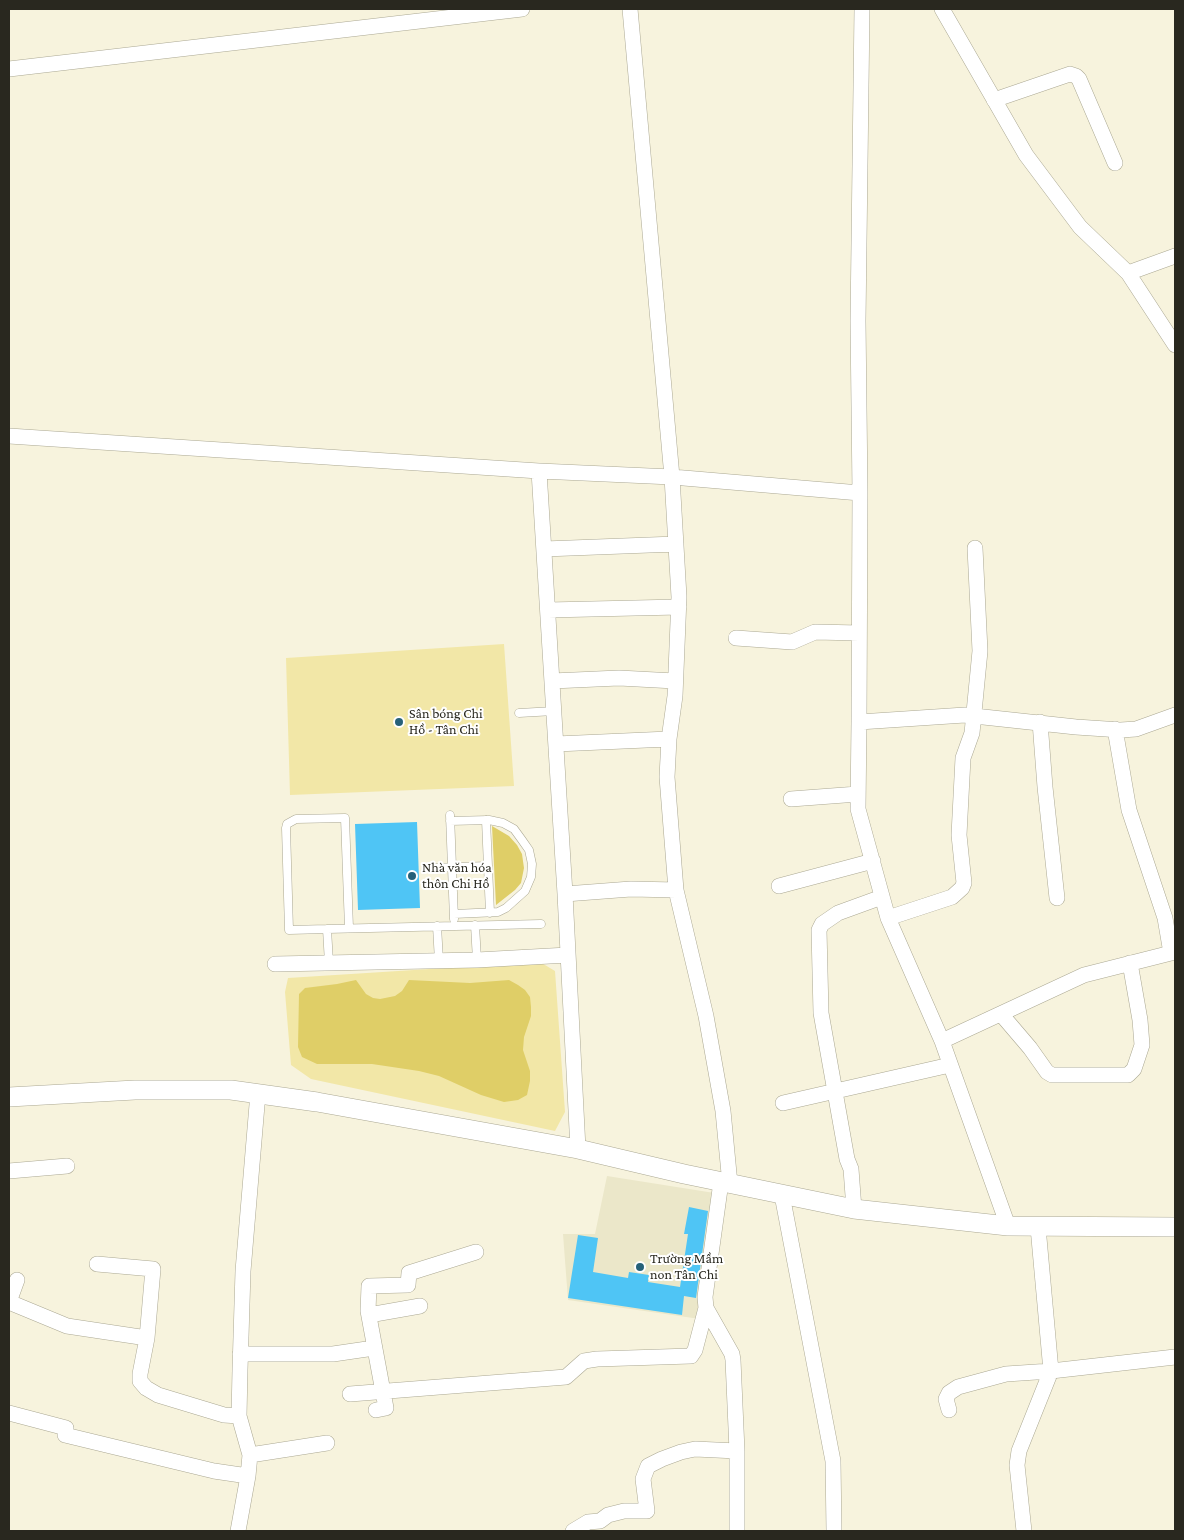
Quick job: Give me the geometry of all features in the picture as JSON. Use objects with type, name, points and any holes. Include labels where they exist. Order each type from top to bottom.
[{"type":"street","points":[[9,69],[522,9]]},
{"type":"street","points":[[630,9],[672,477],[676,544],[679,607],[676,681],[668,739],[667,777],[676,890],[706,1016],[723,1111],[726,1183],[704,1297],[706,1308],[732,1354],[737,1451],[738,1531]]},
{"type":"street","points":[[862,9],[858,322],[860,493],[858,809],[888,918],[942,1040],[1008,1226]]},
{"type":"street","points":[[942,9],[1026,155],[1080,227],[1128,273],[1175,344]]},
{"type":"street","points":[[994,100],[1070,74],[1076,76],[1079,79],[1115,163]]},
{"type":"street","points":[[1128,273],[1175,256]]},
{"type":"street","points":[[9,436],[539,471],[672,477],[860,493]]},
{"type":"street","points":[[539,471],[565,894],[578,1149]]},
{"type":"street","points":[[544,549],[676,544]]},
{"type":"street","points":[[888,918],[952,897],[962,888],[964,883],[959,834],[963,758],[972,733],[975,715],[980,651],[975,548]]},
{"type":"street","points":[[548,610],[679,607]]},
{"type":"street","points":[[736,638],[792,642],[815,632],[859,632]]},
{"type":"street","points":[[552,682],[619,678],[676,681]]},
{"type":"street","points":[[858,722],[975,715],[1114,730],[1136,729],[1175,715]]},
{"type":"street","points":[[1040,722],[1057,898]]},
{"type":"street","points":[[942,1040],[1084,975],[1173,953],[1165,918],[1129,810],[1114,730]]},
{"type":"street","points":[[556,744],[668,739]]},
{"type":"street","points":[[791,799],[858,794]]},
{"type":"street","points":[[779,886],[873,861]]},
{"type":"street","points":[[565,894],[631,889],[676,890]]},
{"type":"street","points":[[854,1209],[851,1169],[847,1159],[821,1013],[819,930],[822,924],[838,913],[882,897]]},
{"type":"street","points":[[275,964],[476,960],[568,955]]},
{"type":"street","points":[[1001,1014],[1030,1048],[1047,1072],[1052,1075],[1128,1075],[1134,1069],[1142,1045],[1140,1020],[1130,963]]},
{"type":"street","points":[[783,1103],[950,1065]]},
{"type":"street","points":[[9,1097],[178,1088],[223,1089],[317,1102],[578,1149],[726,1183],[854,1209],[1008,1226],[1175,1227]]},
{"type":"street","points":[[238,1531],[250,1455],[239,1416],[240,1354],[242,1270],[258,1093]]},
{"type":"street","points":[[9,1171],[67,1166]]},
{"type":"street","points":[[782,1195],[833,1461],[834,1531]]},
{"type":"street","points":[[1024,1531],[1016,1465],[1019,1451],[1051,1372],[1038,1226]]},
{"type":"street","points":[[376,1410],[386,1408],[369,1315],[368,1286],[408,1286],[409,1273],[476,1252]]},
{"type":"street","points":[[97,1264],[153,1269],[147,1338],[140,1382],[158,1395],[224,1415],[239,1416]]},
{"type":"street","points":[[17,1280],[9,1302],[68,1326],[147,1338]]},
{"type":"street","points":[[369,1315],[420,1306]]},
{"type":"street","points":[[350,1394],[566,1376],[584,1361],[597,1359],[691,1356],[695,1350],[706,1308]]},
{"type":"street","points":[[240,1354],[334,1354],[374,1348]]},
{"type":"street","points":[[949,1410],[947,1396],[958,1387],[1006,1374],[1051,1372],[1175,1357]]},
{"type":"street","points":[[9,1413],[66,1428],[65,1435],[214,1471],[248,1476]]},
{"type":"street","points":[[250,1455],[327,1443]]},
{"type":"street","points":[[574,1531],[588,1522],[600,1521],[608,1516],[624,1511],[647,1511],[643,1478],[648,1466],[662,1458],[695,1449],[737,1451]]},
{"type":"lane","points":[[519,713],[554,711]]},
{"type":"lane","points":[[349,928],[345,818],[291,820],[286,828],[289,930],[541,924]]},
{"type":"lane","points":[[454,914],[498,912],[506,908],[525,891],[531,878],[532,864],[529,850],[514,830],[503,823],[450,818],[454,914],[455,926]]},
{"type":"lane","points":[[486,820],[490,913]]},
{"type":"lane","points":[[428,868],[488,866]]},
{"type":"lane","points":[[437,926],[439,961]]},
{"type":"lane","points":[[475,926],[476,960]]},
{"type":"lane","points":[[328,929],[329,963]]},
{"type":"shaded area","name":"Sân bóng Chi Hồ - Tân Chi","points":[[504,644],[514,786],[290,795],[286,658]]},
{"type":"shaded area","points":[[492,826],[509,836],[517,845],[522,854],[524,868],[521,883],[496,905]]},
{"type":"shaded area","points":[[540,962],[555,971],[565,1112],[555,1131],[311,1079],[291,1065],[285,992],[288,978]]},
{"type":"shaded area","points":[[356,980],[366,994],[380,999],[395,996],[402,991],[409,980],[470,983],[509,980],[518,985],[530,997],[531,1007],[531,1016],[524,1037],[523,1050],[530,1071],[527,1095],[518,1100],[504,1102],[481,1095],[439,1076],[419,1071],[372,1064],[317,1064],[302,1057],[298,1047],[299,994],[305,988]]},
{"type":"shaded area","name":"Trường Mầm non Tân Chi","points":[[607,1176],[727,1195],[707,1320],[568,1300],[563,1234],[595,1234]]},
{"type":"building","points":[[417,822],[420,908],[358,910],[355,824]]},
{"type":"building","points":[[689,1207],[708,1211],[696,1298],[684,1296],[682,1315],[568,1298],[578,1235],[598,1238],[593,1272],[628,1278],[629,1272],[649,1275],[648,1282],[680,1287],[688,1234],[684,1234]]},
{"type":"place","name":"Sân bóng Chi Hồ - Tân Chi","points":[[399,722]]},
{"type":"place","name":"Nhà văn hóa thôn Chi Hồ","points":[[412,876]]},
{"type":"place","name":"Trường Mầm non Tân Chi","points":[[640,1267]]}]
